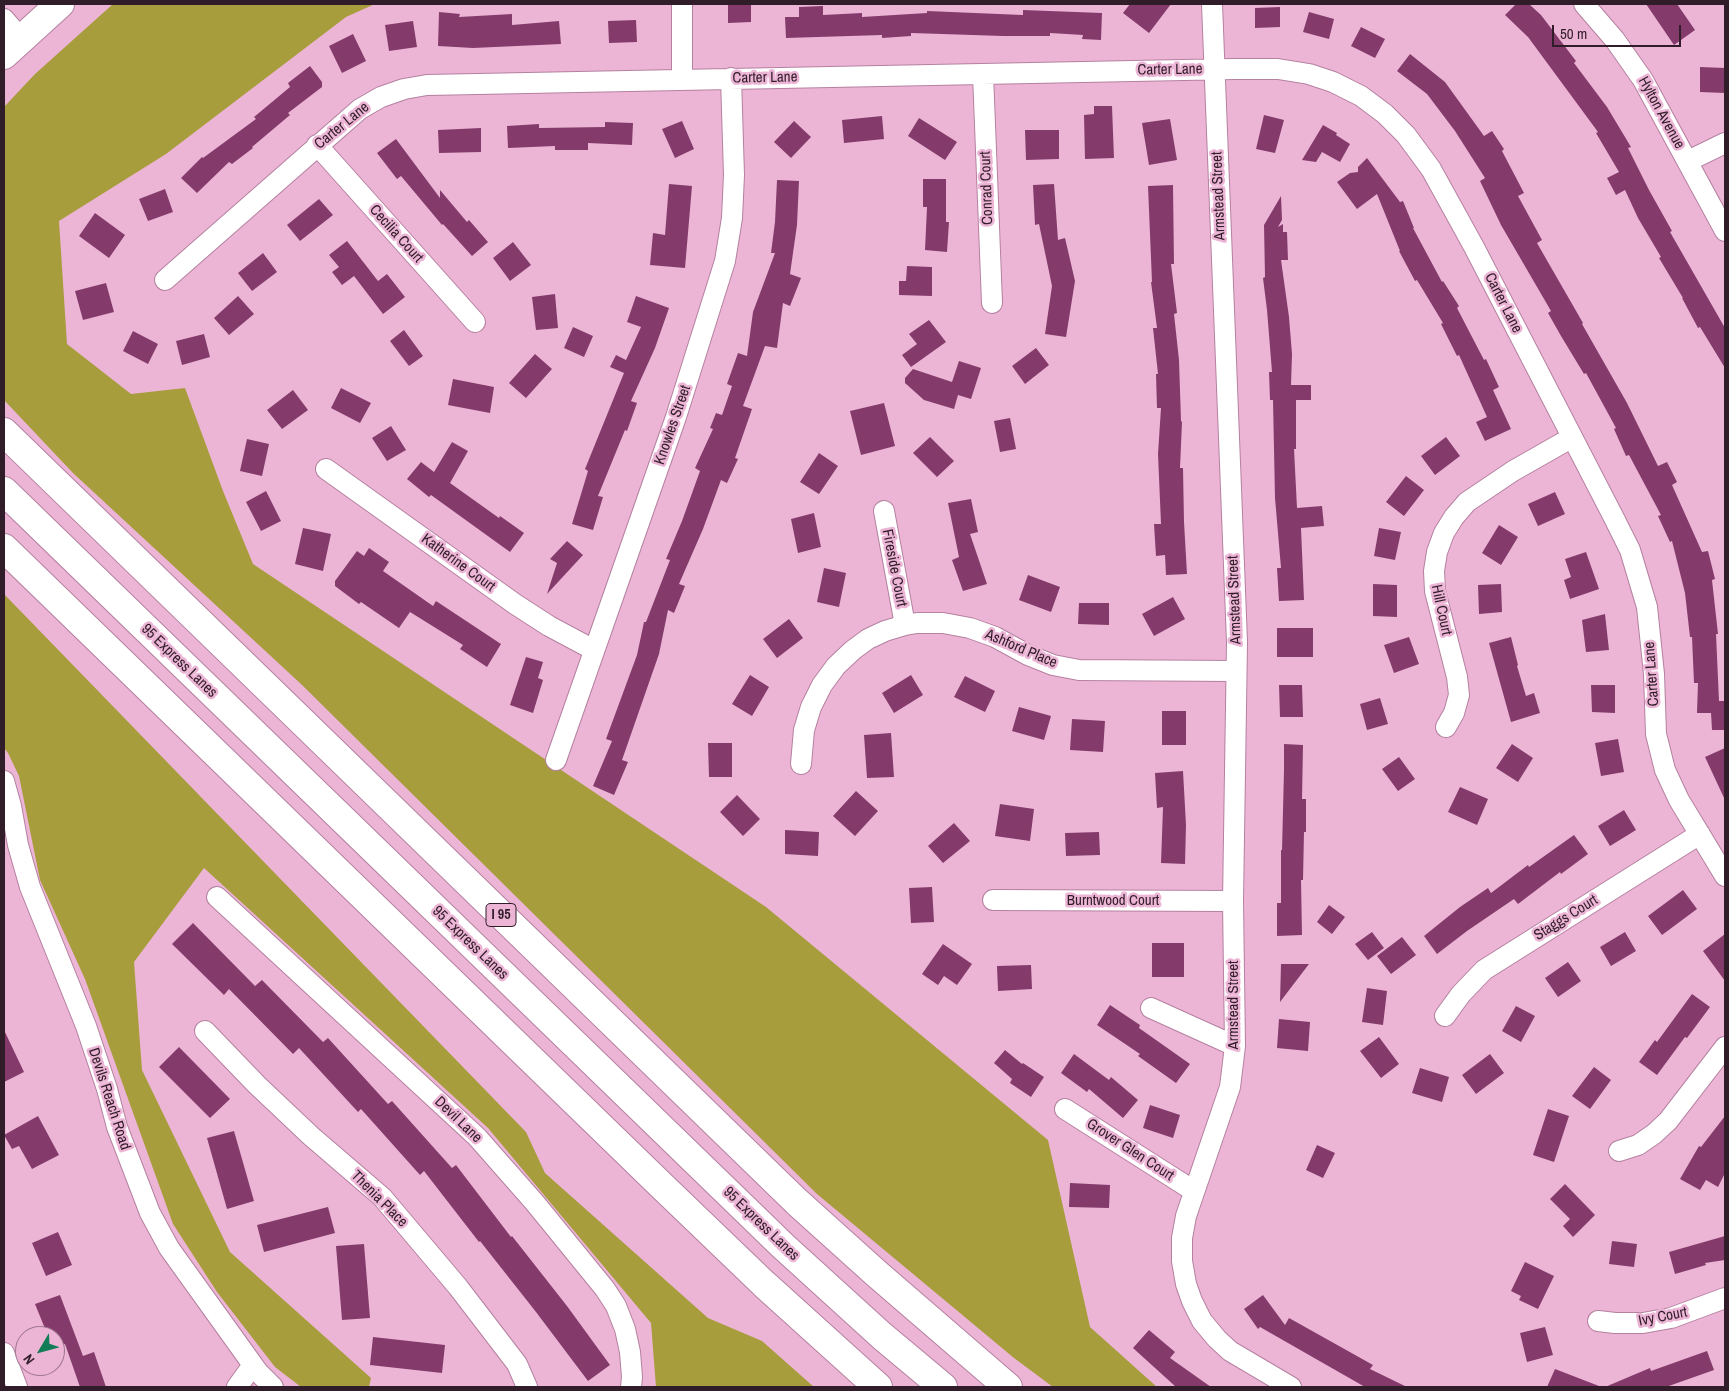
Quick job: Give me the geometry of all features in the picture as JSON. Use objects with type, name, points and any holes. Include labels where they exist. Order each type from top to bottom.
[{"type":"main road","points":[[13,47],[60,4]]},
{"type":"main road","name":"I 95","points":[[4,432],[797,1202],[1008,1387]]},
{"type":"main road","name":"95 Express Lanes","points":[[4,491],[783,1246],[882,1336],[943,1387]]},
{"type":"main road","points":[[4,548],[676,1200],[764,1284],[878,1387]]},
{"type":"street","points":[[682,4],[682,79]]},
{"type":"street","name":"Armstead Street","points":[[1212,4],[1237,642],[1233,901],[1235,1046],[1230,1086],[1186,1216],[1182,1238],[1182,1261],[1186,1284],[1192,1301],[1202,1321],[1217,1339],[1230,1351],[1292,1387]]},
{"type":"street","name":"Hylton Avenue","points":[[1584,4],[1615,40],[1643,80],[1725,231]]},
{"type":"street","points":[[4,19],[13,47]]},
{"type":"street","name":"Carter Lane","points":[[165,280],[360,109],[381,97],[404,89],[427,85],[1278,69],[1308,74],[1334,82],[1361,96],[1385,114],[1406,135],[1431,169],[1474,247],[1630,550],[1646,606],[1654,674],[1656,734],[1660,756],[1671,784],[1725,876]]},
{"type":"street","name":"Conrad Court","points":[[983,74],[992,303]]},
{"type":"street","name":"Knowles Street","points":[[556,760],[676,417],[725,261],[732,218],[734,175],[731,78]]},
{"type":"street","points":[[1688,161],[1725,143]]},
{"type":"street","name":"Cecilia Court","points":[[317,145],[475,322]]},
{"type":"street","name":"Hill Court","points":[[1446,727],[1454,713],[1459,695],[1457,677],[1435,591],[1434,571],[1437,552],[1444,534],[1454,517],[1467,502],[1513,471],[1571,438]]},
{"type":"street","name":"Katherine Court","points":[[326,469],[514,604],[549,626],[594,650]]},
{"type":"street","name":"Fireside Court","points":[[884,511],[905,624]]},
{"type":"street","name":"Ashford Place","points":[[801,764],[804,730],[811,707],[826,678],[836,666],[860,645],[884,631],[905,624],[944,623],[970,628],[995,637],[1028,656],[1053,665],[1080,670],[1236,671]]},
{"type":"street","name":"Devils Reach Road","points":[[4,781],[18,845],[30,887],[86,1026],[107,1089],[117,1127],[150,1213],[169,1248],[253,1365],[273,1387]]},
{"type":"street","name":"Staggs Court","points":[[1445,1016],[1461,994],[1484,970],[1700,834]]},
{"type":"street","name":"Devil Lane","points":[[216,897],[477,1137],[536,1203],[605,1289],[616,1306],[625,1329],[630,1352],[631,1387]]},
{"type":"street","name":"Burntwood Court","points":[[993,900],[1233,901]]},
{"type":"street","points":[[1151,1008],[1235,1046]]},
{"type":"street","name":"Thenia Place","points":[[205,1032],[311,1136],[382,1198],[458,1287],[518,1364],[527,1387]]},
{"type":"street","points":[[1619,1151],[1638,1145],[1668,1121],[1725,1047]]},
{"type":"street","name":"Grover Glen Court","points":[[1065,1109],[1194,1191]]},
{"type":"street","name":"Ivy Court","points":[[1598,1321],[1643,1323],[1671,1318],[1725,1298]]},
{"type":"street","points":[[4,1353],[17,1387]]},
{"type":"street","points":[[238,1387],[253,1365]]},
{"type":"shaded area","points":[[113,4],[375,4],[346,17],[166,154],[59,221],[67,344],[131,394],[185,388],[223,491],[253,564],[766,907],[1048,1140],[1090,1327],[1157,1387],[1053,1387],[1014,1358],[817,1194],[301,684],[73,473],[4,400],[4,107],[35,74]]},
{"type":"shaded area","points":[[4,594],[526,1132],[545,1173],[708,1318],[762,1341],[814,1387],[656,1387],[651,1323],[488,1128],[204,868],[134,962],[142,1070],[230,1252],[371,1378],[369,1387],[301,1387],[275,1367],[217,1292],[173,1224],[85,979],[40,880],[19,776],[4,748]]},
{"type":"building","points":[[728,4],[751,4],[751,22],[728,23]]},
{"type":"building","points":[[1130,4],[1171,4],[1149,33],[1123,13]]},
{"type":"building","points":[[1516,4],[1529,4],[1541,15],[1576,61],[1574,63],[1607,107],[1631,147],[1628,148],[1672,231],[1670,232],[1725,328],[1725,368],[1700,327],[1698,328],[1659,258],[1661,257],[1638,218],[1625,190],[1616,195],[1607,178],[1619,172],[1596,133],[1598,132],[1528,37],[1505,15]]},
{"type":"building","points":[[1646,4],[1677,4],[1695,30],[1674,45]]},
{"type":"building","points":[[823,6],[823,15],[862,13],[862,17],[927,13],[927,11],[1023,15],[1023,10],[1102,13],[1101,40],[1082,39],[1083,35],[1050,33],[1050,36],[911,33],[911,36],[882,38],[882,35],[786,38],[785,17],[799,17],[799,7]]},
{"type":"building","points":[[1280,7],[1280,27],[1255,28],[1255,8]]},
{"type":"building","points":[[439,12],[460,14],[459,17],[512,14],[512,25],[559,21],[561,44],[473,48],[438,46]]},
{"type":"building","points":[[1309,12],[1334,19],[1329,39],[1303,32]]},
{"type":"building","points":[[636,20],[637,42],[609,43],[608,21]]},
{"type":"building","points":[[413,21],[417,47],[389,51],[385,25]]},
{"type":"building","points":[[1361,27],[1385,39],[1375,58],[1351,46]]},
{"type":"building","points":[[353,34],[366,61],[342,73],[329,46]]},
{"type":"building","points":[[1410,54],[1445,82],[1484,136],[1492,131],[1504,149],[1502,151],[1524,193],[1518,196],[1542,240],[1537,243],[1627,403],[1658,466],[1667,462],[1677,482],[1672,485],[1702,552],[1708,551],[1715,579],[1712,580],[1718,634],[1716,634],[1719,701],[1725,701],[1725,730],[1712,730],[1711,713],[1697,713],[1698,683],[1694,683],[1692,637],[1690,637],[1685,593],[1672,541],[1670,542],[1658,516],[1661,515],[1629,455],[1626,456],[1614,429],[1616,428],[1586,373],[1584,374],[1561,336],[1548,313],[1551,311],[1501,225],[1480,181],[1485,178],[1455,131],[1427,94],[1397,71]]},
{"type":"building","points":[[310,66],[322,82],[322,87],[288,113],[290,115],[253,148],[232,164],[229,162],[197,193],[181,178],[202,157],[256,119],[254,117],[290,87],[288,83]]},
{"type":"building","points":[[1700,67],[1725,68],[1725,93],[1700,92]]},
{"type":"building","points":[[1094,106],[1112,106],[1114,158],[1085,159],[1084,115],[1094,114]]},
{"type":"building","points":[[1264,115],[1284,120],[1275,153],[1256,149]]},
{"type":"building","points":[[882,116],[884,139],[844,143],[842,120]]},
{"type":"building","points":[[919,118],[957,142],[945,160],[908,136]]},
{"type":"building","points":[[1170,119],[1177,160],[1149,165],[1142,123]]},
{"type":"building","points":[[682,121],[694,149],[675,158],[662,129]]},
{"type":"building","points":[[794,121],[811,137],[791,158],[774,142]]},
{"type":"building","points":[[605,122],[633,123],[632,145],[588,143],[588,150],[555,150],[555,146],[508,148],[507,126],[539,124],[539,128],[605,127]]},
{"type":"building","points":[[1323,125],[1337,133],[1336,135],[1350,144],[1340,162],[1322,152],[1316,162],[1302,160]]},
{"type":"building","points":[[481,128],[481,152],[439,153],[438,130]]},
{"type":"building","points":[[1025,130],[1059,130],[1059,159],[1026,160]]},
{"type":"building","points":[[396,139],[440,198],[440,190],[467,222],[469,220],[488,242],[472,256],[442,225],[401,176],[397,179],[377,153]]},
{"type":"building","points":[[1367,158],[1400,202],[1403,201],[1413,228],[1442,282],[1459,306],[1457,308],[1484,360],[1486,359],[1499,387],[1493,390],[1511,429],[1485,441],[1476,422],[1487,417],[1459,355],[1457,356],[1441,324],[1443,323],[1417,280],[1415,281],[1399,251],[1377,194],[1357,209],[1337,182],[1350,173],[1358,172],[1358,167]]},
{"type":"building","points":[[923,179],[946,179],[946,222],[949,222],[947,252],[925,250],[927,207],[923,207]]},
{"type":"building","points":[[777,180],[799,181],[797,225],[790,274],[801,278],[790,306],[783,303],[777,348],[765,346],[743,406],[752,409],[735,458],[738,459],[727,483],[721,480],[703,529],[679,584],[685,586],[674,613],[668,610],[659,654],[622,760],[628,762],[614,795],[593,786],[612,741],[606,739],[637,655],[644,622],[646,622],[670,560],[666,559],[700,471],[695,468],[713,429],[710,428],[716,413],[722,415],[732,386],[727,384],[738,353],[747,356],[753,312],[775,253],[771,253]]},
{"type":"building","points":[[669,184],[692,186],[685,268],[650,265],[653,233],[665,235]]},
{"type":"building","points":[[1054,184],[1058,240],[1065,238],[1075,281],[1066,337],[1045,334],[1052,286],[1039,224],[1035,225],[1033,185]]},
{"type":"building","points":[[1173,185],[1174,264],[1171,264],[1177,313],[1174,314],[1179,360],[1182,422],[1180,468],[1183,468],[1187,574],[1166,575],[1165,555],[1156,556],[1154,524],[1161,524],[1158,454],[1161,408],[1157,408],[1156,374],[1158,374],[1153,328],[1157,328],[1151,282],[1148,186]]},
{"type":"building","points":[[165,189],[173,212],[148,221],[139,199]]},
{"type":"building","points":[[1281,196],[1282,220],[1278,227],[1283,224],[1283,232],[1287,232],[1288,260],[1281,260],[1292,354],[1291,385],[1311,385],[1311,400],[1296,400],[1296,449],[1294,449],[1297,508],[1322,506],[1324,526],[1301,528],[1304,600],[1279,601],[1277,568],[1281,568],[1275,498],[1273,400],[1270,400],[1269,372],[1272,372],[1263,278],[1265,277],[1264,225]]},
{"type":"building","points":[[319,199],[333,215],[300,241],[287,225]]},
{"type":"building","points":[[95,213],[125,235],[109,258],[79,236]]},
{"type":"building","points":[[347,241],[378,281],[387,274],[405,297],[383,314],[354,276],[342,285],[332,272],[339,267],[329,255]]},
{"type":"building","points":[[513,242],[531,265],[510,281],[493,258]]},
{"type":"building","points":[[263,253],[277,272],[252,291],[238,273]]},
{"type":"building","points":[[907,266],[932,267],[932,296],[899,295],[899,281],[906,281]]},
{"type":"building","points":[[106,283],[114,312],[83,320],[75,291]]},
{"type":"building","points":[[555,294],[558,328],[536,330],[532,297]]},
{"type":"building","points":[[238,296],[254,314],[229,335],[214,318]]},
{"type":"building","points":[[636,296],[669,308],[655,348],[631,401],[637,403],[627,431],[625,430],[598,496],[603,497],[593,530],[572,524],[588,471],[585,469],[624,373],[610,367],[616,355],[626,360],[641,327],[627,322]]},
{"type":"building","points":[[929,320],[946,342],[911,367],[902,355],[917,344],[909,334]]},
{"type":"building","points":[[573,327],[593,336],[584,357],[564,348]]},
{"type":"building","points":[[404,330],[423,356],[409,366],[390,341]]},
{"type":"building","points":[[133,331],[158,344],[148,364],[123,351]]},
{"type":"building","points":[[204,334],[210,357],[182,365],[176,341]]},
{"type":"building","points":[[1036,348],[1049,365],[1025,384],[1012,366]]},
{"type":"building","points":[[535,354],[552,369],[526,398],[509,383]]},
{"type":"building","points":[[959,361],[981,368],[971,399],[958,395],[954,409],[924,400],[905,383],[905,378],[913,369],[952,382]]},
{"type":"building","points":[[453,379],[494,387],[490,413],[448,405]]},
{"type":"building","points":[[341,388],[371,403],[360,423],[331,408]]},
{"type":"building","points":[[293,390],[308,410],[282,429],[267,410]]},
{"type":"building","points":[[884,403],[895,446],[861,455],[850,411]]},
{"type":"building","points":[[1010,418],[1016,449],[1000,452],[994,421]]},
{"type":"building","points":[[391,426],[406,450],[387,461],[372,438]]},
{"type":"building","points":[[930,437],[954,461],[937,477],[913,453]]},
{"type":"building","points":[[1446,437],[1460,456],[1435,475],[1421,456]]},
{"type":"building","points":[[247,439],[269,444],[262,476],[240,471]]},
{"type":"building","points":[[452,442],[468,451],[450,483],[499,518],[500,516],[524,533],[510,552],[431,495],[429,497],[407,479],[421,462],[434,472]]},
{"type":"building","points":[[819,453],[838,466],[819,494],[800,482]]},
{"type":"building","points":[[1406,476],[1424,490],[1404,516],[1386,502]]},
{"type":"building","points":[[266,491],[281,521],[261,531],[246,502]]},
{"type":"building","points":[[1555,492],[1565,514],[1538,526],[1528,504]]},
{"type":"building","points":[[971,499],[978,532],[970,534],[987,584],[963,591],[952,560],[959,557],[948,503]]},
{"type":"building","points":[[814,513],[821,547],[798,553],[791,519]]},
{"type":"building","points":[[1499,525],[1518,537],[1501,565],[1482,553]]},
{"type":"building","points":[[303,528],[331,534],[323,571],[295,564]]},
{"type":"building","points":[[1379,528],[1401,532],[1395,560],[1374,556]]},
{"type":"building","points":[[567,541],[583,555],[547,594],[557,563],[550,559]]},
{"type":"building","points":[[369,548],[389,562],[383,571],[433,606],[436,601],[501,644],[487,667],[460,649],[463,645],[410,612],[399,628],[361,602],[359,604],[335,586],[335,581],[357,551],[364,556]]},
{"type":"building","points":[[1586,552],[1599,589],[1570,599],[1564,580],[1571,577],[1565,559]]},
{"type":"building","points":[[824,568],[846,573],[839,607],[817,602]]},
{"type":"building","points":[[1028,575],[1060,587],[1051,612],[1019,600]]},
{"type":"building","points":[[1373,584],[1397,585],[1397,617],[1373,616]]},
{"type":"building","points":[[1501,584],[1502,612],[1479,614],[1478,585]]},
{"type":"building","points":[[1173,597],[1185,619],[1154,636],[1142,614]]},
{"type":"building","points":[[1079,603],[1109,603],[1109,625],[1078,624]]},
{"type":"building","points":[[1605,614],[1609,650],[1586,652],[1582,620]]},
{"type":"building","points":[[789,619],[803,638],[777,658],[763,639]]},
{"type":"building","points":[[1277,628],[1313,628],[1313,657],[1277,657]]},
{"type":"building","points":[[1409,637],[1419,664],[1394,673],[1384,645]]},
{"type":"building","points":[[1511,637],[1526,696],[1534,693],[1540,713],[1511,722],[1489,643]]},
{"type":"building","points":[[526,657],[543,662],[538,678],[543,680],[533,713],[510,705]]},
{"type":"building","points":[[750,675],[769,687],[752,716],[732,704]]},
{"type":"building","points":[[911,675],[923,695],[894,713],[882,693]]},
{"type":"building","points":[[965,676],[995,691],[985,712],[954,697]]},
{"type":"building","points":[[1279,685],[1302,685],[1303,717],[1280,717]]},
{"type":"building","points":[[1591,685],[1615,685],[1615,713],[1592,712]]},
{"type":"building","points":[[1380,698],[1388,724],[1367,730],[1360,704]]},
{"type":"building","points":[[1019,707],[1051,716],[1044,740],[1012,731]]},
{"type":"building","points":[[1162,711],[1186,711],[1186,745],[1162,745]]},
{"type":"building","points":[[1072,719],[1105,721],[1103,752],[1070,750]]},
{"type":"building","points":[[891,733],[894,777],[867,778],[864,735]]},
{"type":"building","points":[[1618,739],[1624,772],[1601,776],[1595,743]]},
{"type":"building","points":[[708,743],[732,743],[732,777],[709,777]]},
{"type":"building","points":[[1284,744],[1303,745],[1302,799],[1306,799],[1306,832],[1304,832],[1303,880],[1301,880],[1302,935],[1277,936],[1277,903],[1281,903]]},
{"type":"building","points":[[1512,744],[1533,758],[1518,782],[1496,768]]},
{"type":"building","points":[[1725,748],[1725,800],[1705,757]]},
{"type":"building","points":[[1399,757],[1415,779],[1398,791],[1382,769]]},
{"type":"building","points":[[1183,771],[1186,825],[1185,864],[1161,863],[1163,807],[1157,808],[1155,773]]},
{"type":"building","points":[[1460,787],[1488,799],[1477,825],[1448,812]]},
{"type":"building","points":[[856,791],[878,811],[855,836],[833,816]]},
{"type":"building","points":[[737,795],[760,819],[743,836],[720,812]]},
{"type":"building","points":[[1000,804],[1034,809],[1030,841],[995,836]]},
{"type":"building","points":[[1624,810],[1636,830],[1610,846],[1598,826]]},
{"type":"building","points":[[954,823],[970,841],[943,863],[928,846]]},
{"type":"building","points":[[785,830],[819,832],[818,856],[785,854]]},
{"type":"building","points":[[1099,832],[1100,855],[1066,856],[1065,833]]},
{"type":"building","points":[[1574,835],[1588,854],[1561,874],[1560,872],[1518,904],[1514,899],[1437,954],[1424,936],[1460,907],[1488,888],[1491,893],[1528,865],[1529,867]]},
{"type":"building","points":[[932,887],[934,922],[911,923],[909,888]]},
{"type":"building","points":[[1683,890],[1697,909],[1662,935],[1648,916]]},
{"type":"building","points":[[1329,905],[1345,917],[1332,934],[1317,922]]},
{"type":"building","points":[[193,923],[255,986],[262,980],[323,1042],[328,1038],[388,1104],[392,1101],[452,1168],[456,1165],[567,1306],[610,1365],[588,1381],[424,1171],[420,1175],[361,1109],[358,1112],[299,1048],[293,1054],[229,989],[224,995],[172,944]]},
{"type":"building","points":[[1372,932],[1384,948],[1368,960],[1355,944]]},
{"type":"building","points":[[1625,932],[1636,951],[1611,966],[1600,947]]},
{"type":"building","points":[[1725,934],[1725,981],[1703,951]]},
{"type":"building","points":[[1402,937],[1416,955],[1391,974],[1377,956]]},
{"type":"building","points":[[1152,943],[1184,943],[1184,977],[1152,977]]},
{"type":"building","points":[[943,944],[972,964],[957,985],[944,976],[938,985],[922,974]]},
{"type":"building","points":[[1568,962],[1581,981],[1558,997],[1545,978]]},
{"type":"building","points":[[1281,964],[1309,964],[1280,1002]]},
{"type":"building","points":[[1031,965],[1032,989],[998,991],[997,966]]},
{"type":"building","points":[[1367,988],[1387,991],[1383,1025],[1362,1022]]},
{"type":"building","points":[[1692,994],[1710,1007],[1657,1075],[1639,1062],[1655,1040],[1657,1042]]},
{"type":"building","points":[[1110,1005],[1140,1025],[1139,1028],[1190,1064],[1176,1083],[1138,1056],[1140,1054],[1097,1025]]},
{"type":"building","points":[[1516,1006],[1535,1016],[1521,1042],[1502,1031]]},
{"type":"building","points":[[1279,1019],[1310,1022],[1308,1051],[1277,1048]]},
{"type":"building","points":[[4,1030],[24,1072],[4,1082]]},
{"type":"building","points":[[1379,1037],[1399,1064],[1381,1078],[1360,1051]]},
{"type":"building","points":[[179,1047],[230,1099],[210,1118],[159,1067]]},
{"type":"building","points":[[1005,1050],[1022,1064],[1044,1077],[1031,1097],[1010,1083],[1012,1079],[994,1063]]},
{"type":"building","points":[[1074,1054],[1109,1080],[1111,1077],[1138,1100],[1123,1118],[1089,1089],[1087,1092],[1061,1073]]},
{"type":"building","points":[[1490,1054],[1504,1073],[1476,1094],[1462,1075]]},
{"type":"building","points":[[1594,1067],[1611,1080],[1590,1109],[1572,1096]]},
{"type":"building","points":[[1420,1068],[1449,1077],[1442,1102],[1412,1093]]},
{"type":"building","points":[[1150,1105],[1180,1115],[1173,1138],[1143,1128]]},
{"type":"building","points":[[1548,1109],[1569,1116],[1554,1162],[1533,1155]]},
{"type":"building","points":[[38,1116],[59,1155],[32,1169],[19,1146],[12,1149],[4,1135]]},
{"type":"building","points":[[1725,1116],[1725,1173],[1718,1187],[1706,1180],[1700,1190],[1680,1179],[1699,1146],[1701,1147]]},
{"type":"building","points":[[234,1131],[254,1201],[227,1209],[207,1138]]},
{"type":"building","points":[[1317,1145],[1335,1153],[1323,1178],[1306,1170]]},
{"type":"building","points":[[1070,1183],[1110,1185],[1109,1208],[1069,1207]]},
{"type":"building","points":[[1565,1184],[1595,1215],[1573,1237],[1563,1226],[1570,1219],[1550,1199]]},
{"type":"building","points":[[328,1207],[335,1233],[264,1252],[257,1225]]},
{"type":"building","points":[[58,1232],[72,1265],[46,1276],[32,1243]]},
{"type":"building","points":[[1725,1236],[1725,1260],[1705,1263],[1706,1265],[1675,1274],[1669,1252]]},
{"type":"building","points":[[1612,1241],[1637,1244],[1634,1267],[1609,1264]]},
{"type":"building","points":[[364,1244],[370,1318],[342,1320],[336,1246]]},
{"type":"building","points":[[1525,1262],[1554,1276],[1538,1309],[1519,1300],[1521,1296],[1511,1291]]},
{"type":"building","points":[[60,1295],[83,1356],[94,1352],[106,1387],[80,1387],[65,1344],[65,1326],[44,1326],[35,1304]]},
{"type":"building","points":[[1263,1295],[1285,1325],[1289,1318],[1373,1365],[1370,1369],[1407,1387],[1365,1387],[1260,1327],[1258,1329],[1244,1309]]},
{"type":"building","points":[[1545,1327],[1553,1355],[1527,1362],[1520,1333]]},
{"type":"building","points":[[1149,1330],[1175,1352],[1170,1358],[1211,1387],[1176,1387],[1133,1348]]},
{"type":"building","points":[[373,1337],[445,1345],[442,1373],[370,1365]]},
{"type":"building","points":[[1707,1351],[1714,1370],[1666,1387],[1605,1387],[1650,1368],[1651,1371]]},
{"type":"building","points":[[1555,1369],[1599,1386],[1599,1387],[1547,1387]]}]
